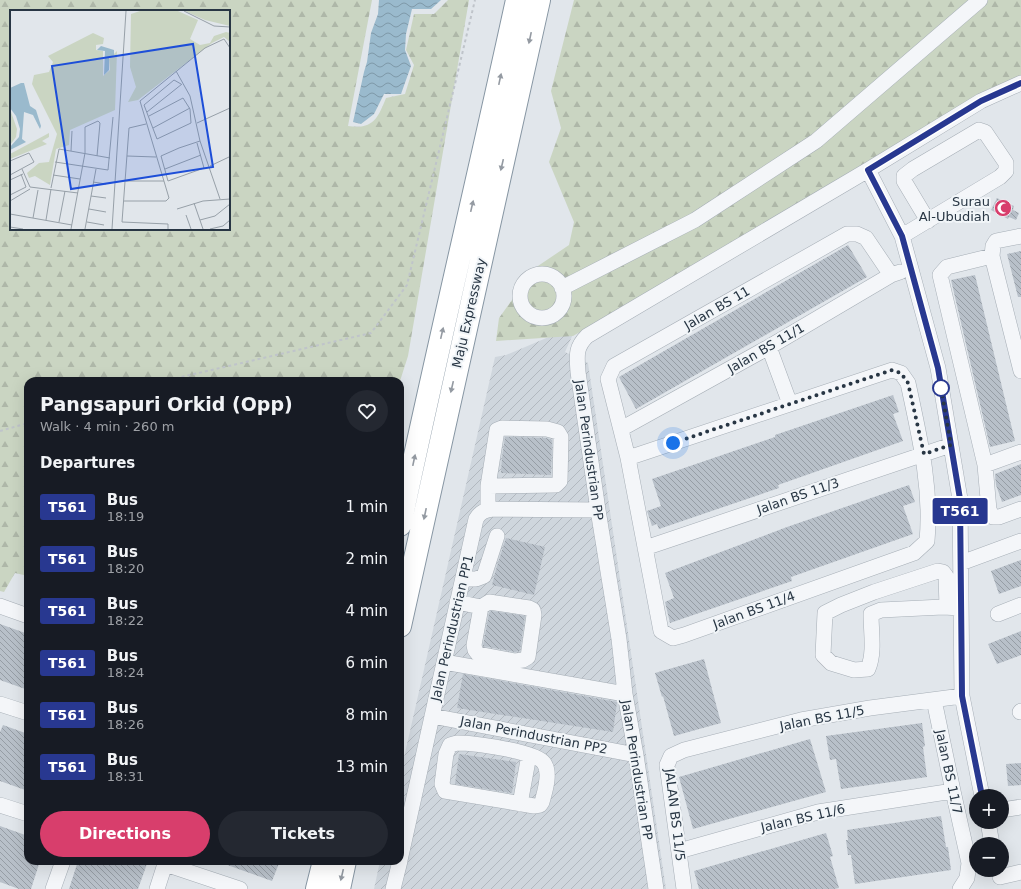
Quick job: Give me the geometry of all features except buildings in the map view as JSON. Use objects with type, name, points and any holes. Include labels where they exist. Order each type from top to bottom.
[{"type":"highway","name":"Maju Expressway","points":[[404,506],[428,393],[489,131],[517,0]]},
{"type":"highway","name":"Maju Expressway","points":[[404,608],[539,0]]},
{"type":"highway","points":[[317,889],[323,865]]},
{"type":"highway","points":[[339,889],[345,865]]},
{"type":"street","points":[[562,288],[695,220],[816,141],[980,0]]},
{"type":"street","name":"Jalan Perindustrian PP","points":[[656,889],[636,755],[625,694],[619,639],[578,372],[577,356],[580,344],[587,336],[868,170],[981,101],[1021,83]]},
{"type":"street","points":[[902,236],[928,221],[1000,178],[1006,171],[1006,163],[985,132],[979,130],[913,169],[904,176],[904,181],[928,221]]},
{"type":"street","points":[[868,170],[902,236],[938,368],[960,499],[961,563],[954,607]]},
{"type":"street","name":"Jalan BS 11","points":[[628,458],[608,379],[614,366],[847,234],[857,234],[866,238],[892,275]]},
{"type":"street","points":[[1021,236],[996,241],[992,246],[992,256],[1021,371]]},
{"type":"street","points":[[992,256],[947,267],[940,275],[985,465],[989,510],[993,517],[999,517],[1021,509]]},
{"type":"street","name":"Jalan BS 11/1","points":[[621,429],[769,347],[892,275],[910,268]]},
{"type":"street","points":[[769,347],[790,404]]},
{"type":"street","points":[[938,368],[961,363]]},
{"type":"street","points":[[628,458],[892,370],[901,373],[908,383],[924,454]]},
{"type":"street","points":[[488,486],[556,485],[560,481],[561,437],[558,432],[539,429],[502,428],[496,430],[488,486],[488,510],[598,510]]},
{"type":"street","name":"Jalan BS 11/3","points":[[645,548],[951,445]]},
{"type":"street","points":[[985,465],[1021,452]]},
{"type":"street","name":"Jalan BS 11/4","points":[[628,458],[661,631],[673,638],[684,636],[914,553],[928,541],[929,520],[924,454]]},
{"type":"street","name":"Jalan Perindustrian PP1","points":[[404,842],[476,519],[479,514],[488,510]]},
{"type":"street","points":[[463,579],[476,580],[484,576],[497,536]]},
{"type":"street","points":[[961,563],[1021,541]]},
{"type":"street","points":[[954,607],[877,611],[871,614],[872,649],[871,661],[868,668],[854,670],[831,663],[824,655],[824,613],[874,592],[938,571],[943,572],[946,576],[954,607],[962,696],[981,789]]},
{"type":"street","points":[[874,592],[877,611]]},
{"type":"street","points":[[457,602],[481,607],[489,602],[529,608],[533,610],[534,615],[528,657],[523,660],[515,660],[478,654],[474,645],[481,607]]},
{"type":"street","points":[[998,614],[1021,605]]},
{"type":"street","points":[[0,606],[24,615]]},
{"type":"street","points":[[444,662],[625,694]]},
{"type":"street","name":"Jalan BS 11/5","points":[[684,750],[801,720],[870,708],[962,696]]},
{"type":"street","name":"Jalan BS 11/7","points":[[934,700],[969,863],[967,878],[960,889]]},
{"type":"street","points":[[0,704],[24,712]]},
{"type":"street","name":"Jalan Perindustrian PP2","points":[[432,716],[636,755]]},
{"type":"street","points":[[493,747],[495,728]]},
{"type":"street","points":[[466,743],[493,747],[529,755],[540,759],[545,763],[548,773],[545,791],[540,805],[534,806],[520,804],[445,791],[442,784],[446,754],[450,745],[466,743]]},
{"type":"street","name":"JALAN BS 11/5","points":[[684,750],[671,756],[667,766],[684,889]]},
{"type":"street","points":[[520,804],[529,755]]},
{"type":"street","name":"Jalan BS 11/6","points":[[679,851],[818,812],[953,791]]},
{"type":"street","points":[[0,805],[24,813]]},
{"type":"street","points":[[1009,809],[1021,807]]},
{"type":"street","points":[[53,889],[62,865]]},
{"type":"street","points":[[157,889],[165,865]]},
{"type":"street","points":[[174,865],[240,889]]},
{"type":"street","name":"Jalan Perindustrian PP1","points":[[394,889],[399,865]]},
{"type":"street","points":[[1000,878],[1021,872]]},
{"type":"path","points":[[181,377],[371,333],[407,285],[475,0]]},
{"type":"path","points":[[0,431],[24,424]]},
{"type":"shaded area","points":[[577,325],[565,352],[588,363],[666,889],[374,889],[379,865],[404,865],[404,757],[495,357],[506,355]]},
{"type":"green space","points":[[0,0],[372,0],[348,126],[356,127],[369,124],[373,121],[377,117],[386,98],[405,94],[414,65],[406,50],[414,14],[434,14],[448,0],[469,0],[408,356],[401,377],[24,377],[24,575],[15,573],[4,592],[0,591]]},
{"type":"green space","points":[[574,0],[1021,0],[1021,81],[573,336],[496,341],[499,318],[535,268],[569,245],[574,222],[549,162],[561,128],[551,91]]},
{"type":"water","points":[[379,0],[441,0],[431,9],[412,9],[406,34],[405,50],[411,66],[401,94],[384,94],[374,114],[361,124],[353,122],[367,62],[371,33],[378,14]]},
{"type":"bus line","name":"T561","points":[[981,789],[962,696],[960,499],[938,368],[902,236],[868,170],[981,101],[1021,83]]},
{"type":"place","name":"Surau Al-Ubudiah","points":[[1003,208]]},
{"type":"route","points":[[673,443],[892,370],[901,373],[908,383],[924,454],[951,445],[941,388]]}]
